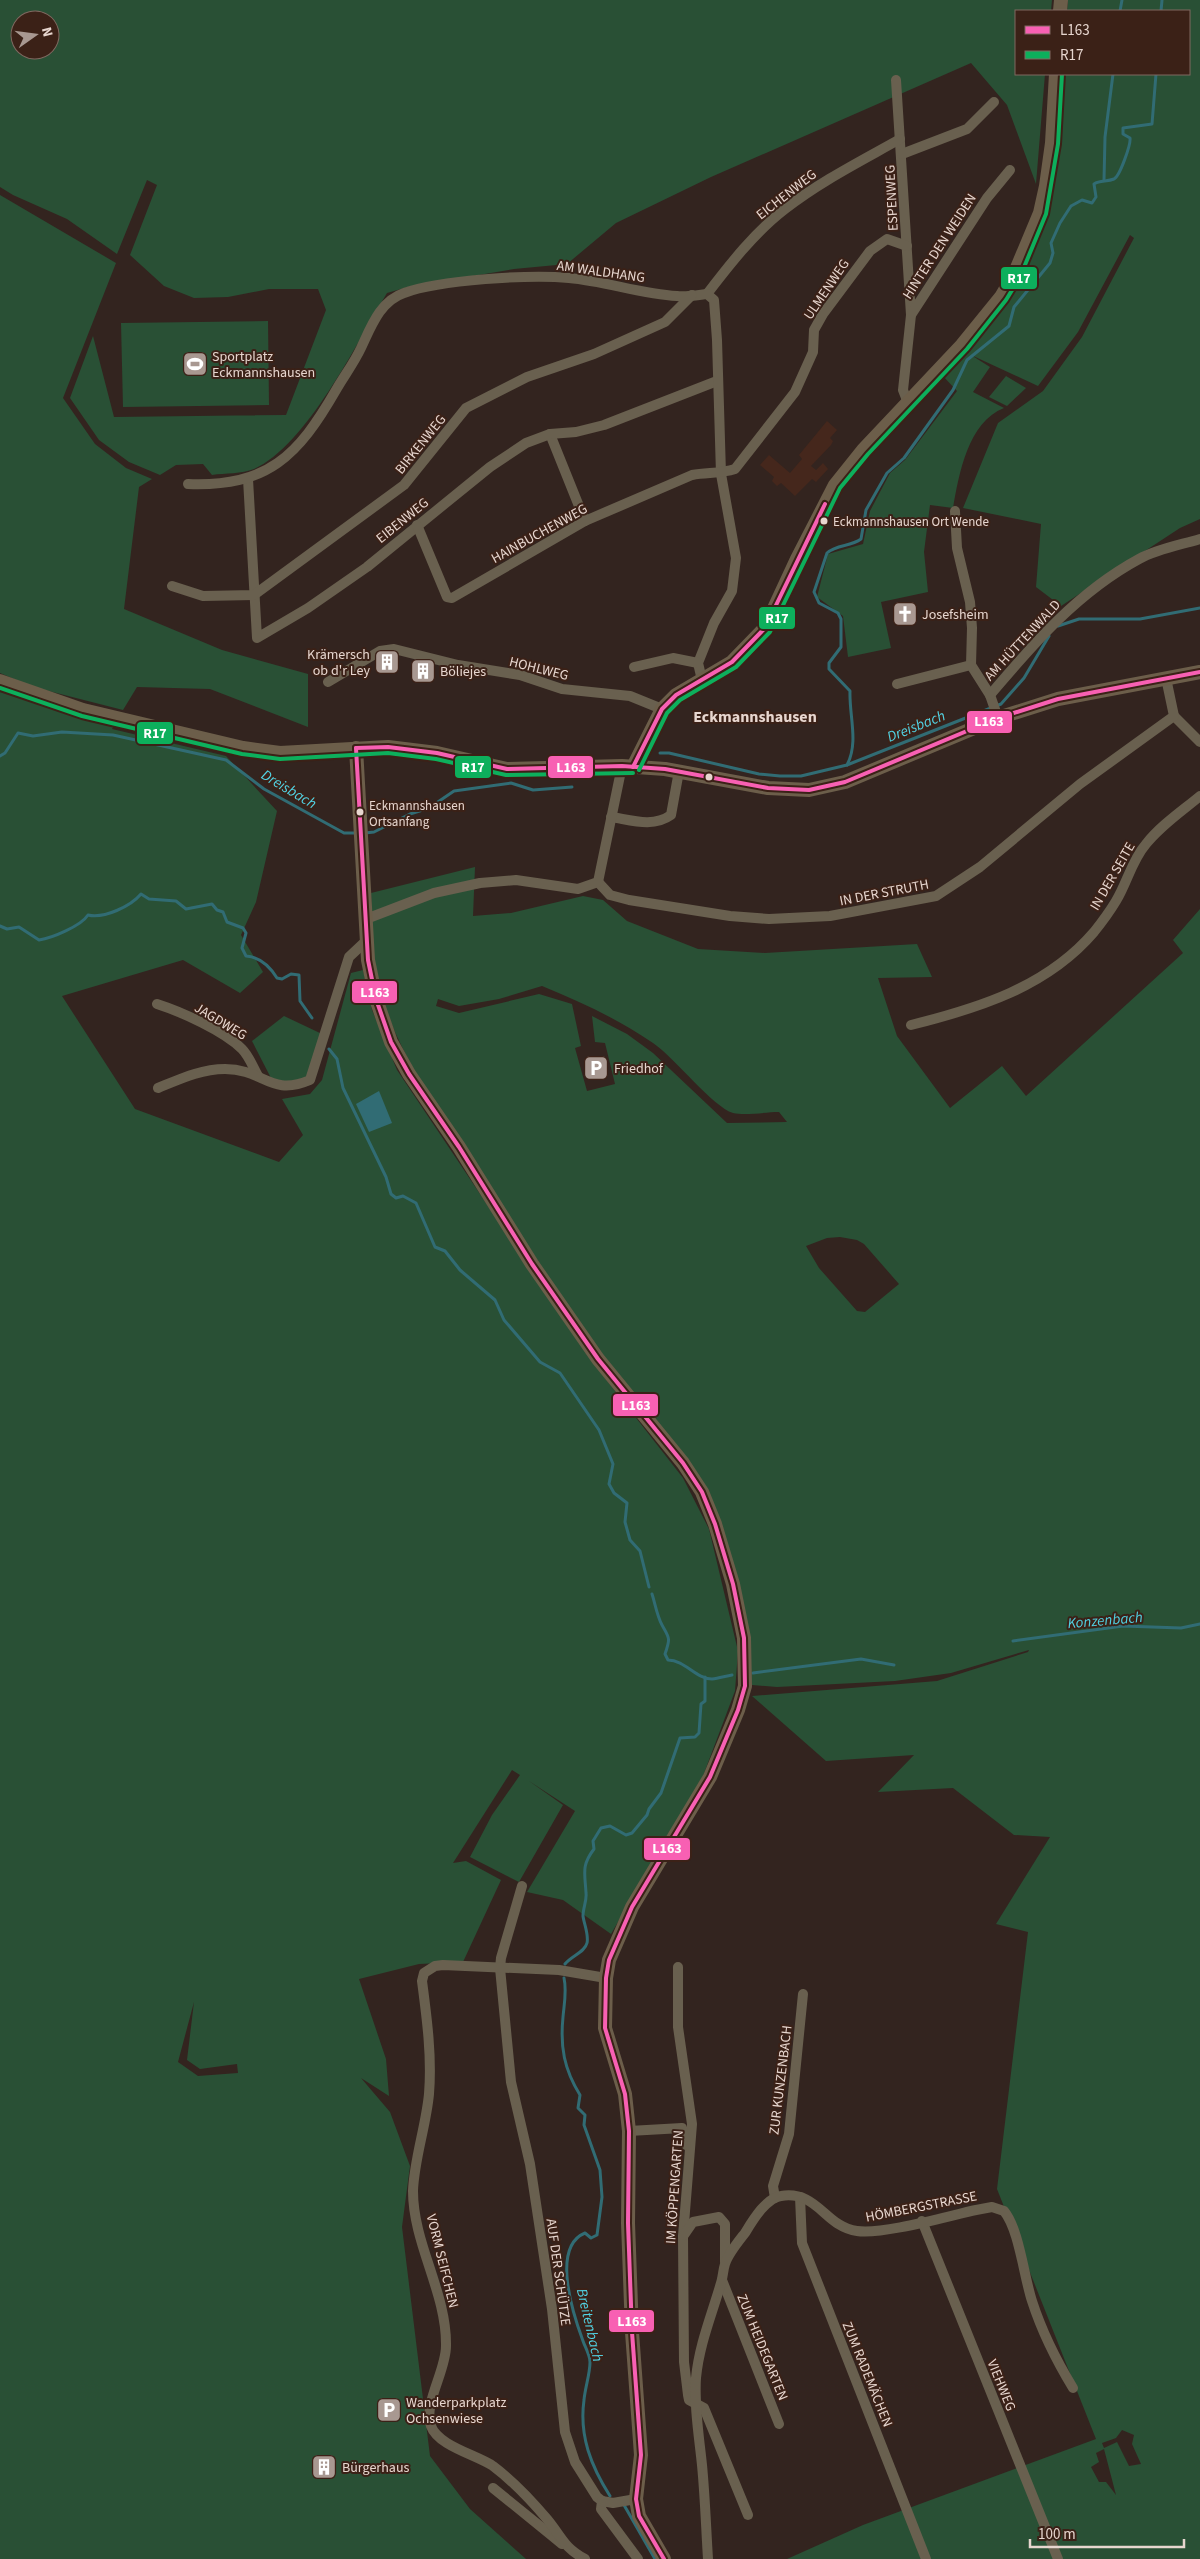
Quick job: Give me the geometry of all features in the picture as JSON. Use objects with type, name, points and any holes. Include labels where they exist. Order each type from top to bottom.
[{"type":"main road","points":[[627,766],[662,709],[676,696],[732,662],[765,628],[797,559],[835,485],[863,450],[962,344],[1001,297],[1029,242],[1040,213],[1046,186],[1056,75]]},
{"type":"main road","points":[[0,681],[83,710],[243,748],[280,753],[388,747],[438,753],[507,769],[627,766],[679,771],[768,788],[809,790],[845,782],[994,706],[1058,699],[1200,672]]},
{"type":"main road","points":[[356,748],[368,960],[376,999],[391,1042],[409,1074],[532,1264],[598,1360],[683,1463],[702,1492],[715,1524],[733,1584],[744,1638],[746,1659],[743,1694],[710,1777],[632,1907],[609,1960],[606,1978],[606,2028],[625,2094],[629,2131],[628,2222],[632,2332],[641,2455],[636,2499],[639,2516],[664,2559]]},
{"type":"street","name":"ESPENWEG","points":[[896,80],[902,154],[910,315]]},
{"type":"street","points":[[902,154],[967,129],[994,102]]},
{"type":"street","name":"EICHENWEG","points":[[707,294],[727,267],[784,209],[826,180],[900,139]]},
{"type":"street","name":"HINTER DEN WEIDEN","points":[[908,403],[903,390],[910,315],[987,198],[1010,170]]},
{"type":"street","name":"ULMENWEG","points":[[721,474],[735,470],[795,392],[813,352],[814,330],[856,267],[870,251],[887,240],[907,246]]},
{"type":"street","name":"AM WALDHANG","points":[[188,484],[248,479],[278,465],[295,450],[318,422],[360,350],[374,319],[391,299],[404,293],[488,280],[568,277],[677,296],[707,294]]},
{"type":"street","points":[[702,680],[698,663],[714,623],[732,591],[736,558],[721,474],[714,300],[707,294]]},
{"type":"street","name":"BIRKENWEG","points":[[254,595],[404,485],[466,408],[527,378],[594,354],[665,322],[692,295]]},
{"type":"street","name":"EIBENWEG","points":[[248,479],[257,638],[308,608],[367,566],[490,467],[526,443],[550,434],[576,432],[604,425],[717,381]]},
{"type":"street","points":[[550,434],[585,521]]},
{"type":"street","name":"HAINBUCHENWEG","points":[[417,525],[447,597],[452,598],[585,521],[692,475],[708,472],[721,474]]},
{"type":"street","points":[[955,511],[957,548],[970,602],[972,628],[971,665],[994,706]]},
{"type":"street","name":"AM HÜTTENWALD","points":[[994,706],[1039,638],[1072,606],[1140,558],[1200,539]]},
{"type":"street","points":[[172,586],[203,596],[254,595]]},
{"type":"street","name":"HOHLWEG","points":[[328,682],[380,651],[394,649],[458,665],[520,676],[562,689],[630,696],[662,709]]},
{"type":"street","points":[[634,667],[673,658],[698,663]]},
{"type":"street","points":[[897,684],[971,665]]},
{"type":"street","points":[[1166,678],[1174,716],[1200,742]]},
{"type":"street","name":"IN DER STRUTH","points":[[598,882],[610,895],[629,900],[730,916],[769,919],[830,916],[936,896],[980,868],[1080,784],[1174,716]]},
{"type":"street","points":[[366,919],[434,893],[480,883],[516,880],[578,890],[598,882],[611,817],[627,766]]},
{"type":"street","points":[[611,817],[652,823],[671,815],[679,771]]},
{"type":"street","name":"IN DER SEITE","points":[[911,1025],[965,1012],[1029,985],[1048,973],[1078,949],[1094,932],[1116,901],[1146,844],[1200,796]]},
{"type":"street","points":[[158,1088],[198,1072],[210,1070],[240,1071],[258,1076],[279,1087],[294,1087],[310,1080],[349,957],[366,941]]},
{"type":"street","name":"JAGDWEG","points":[[157,1004],[182,1014],[235,1042],[244,1051],[258,1076]]},
{"type":"street","name":"AUF DER SCHÜTZE","points":[[522,1886],[501,1958],[500,1968],[511,2082],[529,2158],[552,2309],[565,2432],[578,2467],[597,2497],[602,2501],[601,2509],[638,2559]]},
{"type":"street","name":"VORM SEIFCHEN","points":[[500,1968],[435,1966],[424,1973],[422,1981],[430,2072],[427,2113],[413,2192],[420,2232],[442,2315],[446,2345],[444,2362],[430,2406],[429,2418],[431,2427],[441,2439],[492,2466],[518,2487],[551,2524],[565,2546],[586,2559]]},
{"type":"street","name":"IM KÖPPENGARTEN","points":[[678,1967],[678,2027],[692,2124],[683,2236],[684,2362],[689,2400],[696,2403]]},
{"type":"street","points":[[500,1968],[559,1970],[606,1978]]},
{"type":"street","name":"ZUR KUNZENBACH","points":[[775,2198],[773,2186],[790,2134],[804,1994]]},
{"type":"street","points":[[629,2131],[682,2128],[689,2152]]},
{"type":"street","points":[[725,2263],[754,2220],[775,2198],[783,2196],[800,2197]]},
{"type":"street","name":"HÖMBERGSTRASSE","points":[[800,2197],[819,2206],[829,2220],[858,2232],[922,2222],[992,2207],[1004,2211],[1014,2228],[1033,2302],[1050,2348],[1073,2388]]},
{"type":"street","name":"ZUM RADEMÄCHEN","points":[[800,2197],[802,2243],[926,2559]]},
{"type":"street","points":[[683,2236],[692,2222],[720,2217],[725,2224],[725,2263],[722,2280],[700,2351],[696,2379],[696,2403],[705,2492],[708,2559]]},
{"type":"street","name":"VIEHWEG","points":[[922,2222],[1058,2559]]},
{"type":"street","name":"ZUM HEIDEGARTEN","points":[[722,2280],[779,2424]]},
{"type":"street","points":[[696,2403],[704,2408],[748,2515]]},
{"type":"street","points":[[493,2488],[565,2546]]},
{"type":"street","points":[[602,2501],[613,2503],[636,2499]]},
{"type":"shaded area","points":[[827,421],[837,430],[830,438],[833,441],[831,445],[811,466],[816,470],[823,463],[828,469],[816,482],[812,479],[795,496],[781,483],[777,486],[772,481],[774,477],[760,465],[769,455],[790,473],[802,459],[799,455]]},
{"type":"green space","points":[[0,0],[1052,0],[1051,10],[1015,10],[1015,75],[1045,75],[1036,184],[1007,105],[971,63],[711,177],[616,223],[567,264],[514,269],[408,287],[387,293],[329,391],[293,439],[274,457],[254,469],[244,472],[212,475],[203,464],[176,465],[160,475],[129,462],[99,440],[70,398],[93,336],[114,417],[286,415],[326,310],[318,289],[269,289],[228,297],[194,298],[164,286],[130,255],[157,185],[147,180],[117,254],[67,219],[13,195],[0,187]]},
{"type":"green space","points":[[1068,0],[1200,0],[1200,519],[1180,528],[1061,606],[1036,587],[1041,524],[963,508],[998,423],[1043,391],[1082,337],[1134,238],[1130,235],[1078,332],[1038,386],[971,355],[990,367],[973,392],[1004,408],[992,415],[974,437],[962,465],[953,508],[930,505],[924,552],[928,592],[881,602],[891,648],[848,657],[843,616],[817,597],[828,554],[863,544],[870,511],[890,473],[905,460],[957,391],[942,375],[1000,312],[1035,247],[1052,196],[1062,75],[1190,75],[1190,10],[1067,10]]},
{"type":"green space","points":[[0,195],[116,263],[63,398],[95,444],[126,468],[152,479],[139,487],[124,609],[222,650],[308,674],[308,727],[210,689],[137,687],[123,710],[33,687],[0,673]]},
{"type":"green space","name":"Sportplatz Eckmannshausen","points":[[268,321],[269,405],[123,407],[121,323]]},
{"type":"green space","points":[[1006,376],[1026,388],[1007,406],[989,397]]},
{"type":"green space","points":[[0,687],[27,698],[116,722],[112,729],[226,756],[277,811],[256,902],[241,935],[263,972],[240,993],[183,960],[62,996],[135,1109],[279,1162],[303,1135],[282,1099],[310,1094],[322,1080],[351,973],[363,970],[372,1010],[397,1070],[594,1364],[683,1478],[709,1529],[738,1651],[735,1691],[703,1776],[611,1934],[563,1900],[527,1892],[575,1811],[529,1781],[563,1805],[519,1882],[470,1857],[492,1815],[520,1775],[512,1770],[453,1863],[466,1861],[501,1880],[463,1962],[419,1964],[359,1979],[386,2059],[389,2096],[361,2078],[390,2112],[410,2166],[402,2227],[430,2456],[470,2509],[526,2559],[0,2559]],"holes":[[[194,2002],[187,2060],[200,2069],[237,2064],[238,2073],[198,2076],[178,2062]]]},
{"type":"green space","points":[[475,867],[473,916],[511,913],[583,896],[603,900],[627,921],[698,949],[765,953],[917,944],[932,977],[878,978],[897,1036],[950,1108],[1002,1066],[1026,1096],[1183,953],[1173,940],[1200,909],[1200,2559],[787,2559],[863,2525],[1096,2439],[997,2189],[1028,1932],[996,1924],[1050,1837],[1014,1835],[953,1788],[878,1792],[914,1755],[826,1761],[752,1696],[937,1681],[1028,1652],[1029,1650],[951,1673],[895,1681],[777,1687],[752,1685],[705,1491],[600,1356],[419,1079],[396,1034],[379,987],[373,954],[371,893]],"holes":[[[542,986],[557,992],[613,1019],[653,1043],[672,1059],[715,1102],[725,1109],[738,1114],[779,1112],[787,1122],[727,1123],[653,1053],[627,1034],[592,1016],[595,1042],[605,1043],[615,1084],[587,1091],[575,1048],[581,1046],[572,1004],[539,994],[459,1013],[436,1006],[438,999],[459,1006],[499,999]],[[840,1237],[857,1240],[864,1244],[899,1284],[865,1312],[857,1311],[819,1268],[806,1246],[827,1238]],[[1122,2430],[1134,2435],[1132,2444],[1141,2464],[1129,2466],[1117,2442],[1104,2448],[1102,2443],[1116,2438]],[[1104,2449],[1116,2495],[1106,2482],[1099,2482],[1091,2467],[1099,2462],[1096,2453]]]},
{"type":"green space","points":[[284,1016],[322,1034],[307,1077],[294,1083],[272,1080],[252,1041]]},
{"type":"water","points":[[379,1091],[392,1123],[369,1132],[356,1104]]},
{"type":"waterway","points":[[1120,10],[1122,0]]},
{"type":"waterway","points":[[1161,10],[1162,0]]},
{"type":"waterway","points":[[1104,180],[1105,137],[1113,75]]},
{"type":"waterway","points":[[847,765],[851,756],[853,738],[850,691],[829,669],[829,663],[841,647],[841,619],[838,613],[819,603],[814,592],[827,553],[835,548],[861,539],[866,510],[887,473],[904,458],[953,390],[967,360],[1009,326],[1014,307],[1050,263],[1053,253],[1051,243],[1060,223],[1071,206],[1082,200],[1092,203],[1096,197],[1094,184],[1116,177],[1125,160],[1130,141],[1130,138],[1123,134],[1123,128],[1152,124],[1156,75]]},
{"type":"waterway","name":"Dreisbach","points":[[1058,626],[1079,619],[1140,619],[1200,608]]},
{"type":"waterway","name":"Dreisbach","points":[[660,753],[669,753],[759,774],[780,776],[801,776],[847,765],[1001,704],[1024,678],[1049,636]]},
{"type":"waterway","name":"Dreisbach","points":[[0,756],[5,753],[18,733],[33,736],[62,732],[113,735],[226,760],[264,789],[344,833],[356,833]]},
{"type":"waterway","name":"Dreisbach","points":[[365,833],[374,832],[410,814],[429,808],[454,791],[511,783],[533,790],[572,787]]},
{"type":"waterway","points":[[0,926],[7,929],[19,927],[39,940],[66,931],[88,915],[102,915],[124,907],[137,899],[141,894],[149,899],[176,901],[186,909],[212,904],[217,910],[223,912],[227,922],[243,928],[246,933],[242,948],[246,956],[264,962],[277,978],[282,979],[291,974],[299,975],[300,1001],[312,1018]]},
{"type":"waterway","points":[[329,1049],[337,1059],[343,1088],[386,1177],[391,1194],[396,1198],[403,1196],[416,1203],[435,1247],[445,1251],[460,1270],[495,1300],[504,1320],[540,1362],[560,1373],[599,1430],[613,1464],[609,1484],[614,1493],[627,1503],[625,1522],[630,1540],[640,1551],[649,1587]]},
{"type":"waterway","points":[[652,1594],[659,1618],[668,1635],[665,1654],[668,1660],[680,1663],[706,1678],[712,1679],[732,1675]]},
{"type":"waterway","name":"Konzenbach","points":[[1013,1641],[1123,1626],[1181,1628],[1200,1624]]},
{"type":"waterway","name":"Konzenbach","points":[[753,1673],[861,1659],[894,1665]]},
{"type":"waterway","name":"Breitenbach","points":[[565,1964],[584,1949],[587,1943],[583,1916],[586,1896],[585,1865],[594,1849],[593,1841],[601,1828],[610,1826],[626,1835],[632,1833],[647,1815],[649,1809],[661,1793],[680,1738],[695,1737],[699,1733],[701,1704],[705,1701],[705,1677]]},
{"type":"waterway","name":"Breitenbach","points":[[564,1978],[565,1993],[562,2028],[564,2058],[570,2076],[580,2095],[578,2108],[585,2115],[584,2125],[600,2170],[602,2197],[597,2235],[591,2238],[585,2233],[575,2241],[569,2252],[567,2266],[568,2282],[574,2315],[590,2359],[583,2413],[585,2438],[592,2462],[610,2496]]},
{"type":"waterway","name":"Breitenbach","points":[[624,2505],[655,2559]]},
{"type":"transit line","name":"R17","points":[[639,770],[667,713],[680,700],[736,667],[770,632],[840,488],[868,454],[967,349],[1006,300],[1020,277],[1046,214],[1058,144],[1062,75]]},
{"type":"transit line","name":"L163","points":[[633,767],[662,709],[676,695],[732,662],[765,628],[825,504]]},
{"type":"transit line","name":"L163","points":[[356,748],[388,747],[437,753],[507,769],[622,766],[665,769],[768,788],[809,790],[845,782],[998,718],[1058,699],[1200,672]]},
{"type":"transit line","name":"R17","points":[[0,688],[82,716],[242,754],[280,759],[388,753],[436,759],[506,775],[633,773]]},
{"type":"transit line","name":"L163","points":[[356,748],[368,960],[376,999],[391,1042],[409,1074],[459,1147],[532,1264],[598,1359],[683,1463],[702,1492],[715,1524],[733,1584],[744,1638],[745,1686],[738,1710],[710,1777],[632,1907],[609,1960],[606,1978],[605,2028],[625,2094],[629,2131],[628,2223],[632,2332],[641,2455],[636,2499],[639,2516],[664,2559]]},
{"type":"place","name":"Sportplatz Eckmannshausen","points":[[195,364]]},
{"type":"place","name":"Eckmannshausen Ort Wende","points":[[824,521]]},
{"type":"place","name":"Josefsheim","points":[[905,614]]},
{"type":"place","name":"Krämersch ob d'r Ley","points":[[387,662]]},
{"type":"place","name":"Böliejes","points":[[423,671]]},
{"type":"place","name":"Eckmannshausen Ortsanfang","points":[[360,812]]},
{"type":"place","name":"Friedhof","points":[[596,1068]]},
{"type":"place","name":"Wanderparkplatz Ochsenwiese","points":[[389,2410]]},
{"type":"place","name":"Bürgerhaus","points":[[324,2467]]},
{"type":"district","name":"Eckmannshausen","points":[[755,716]]}]
